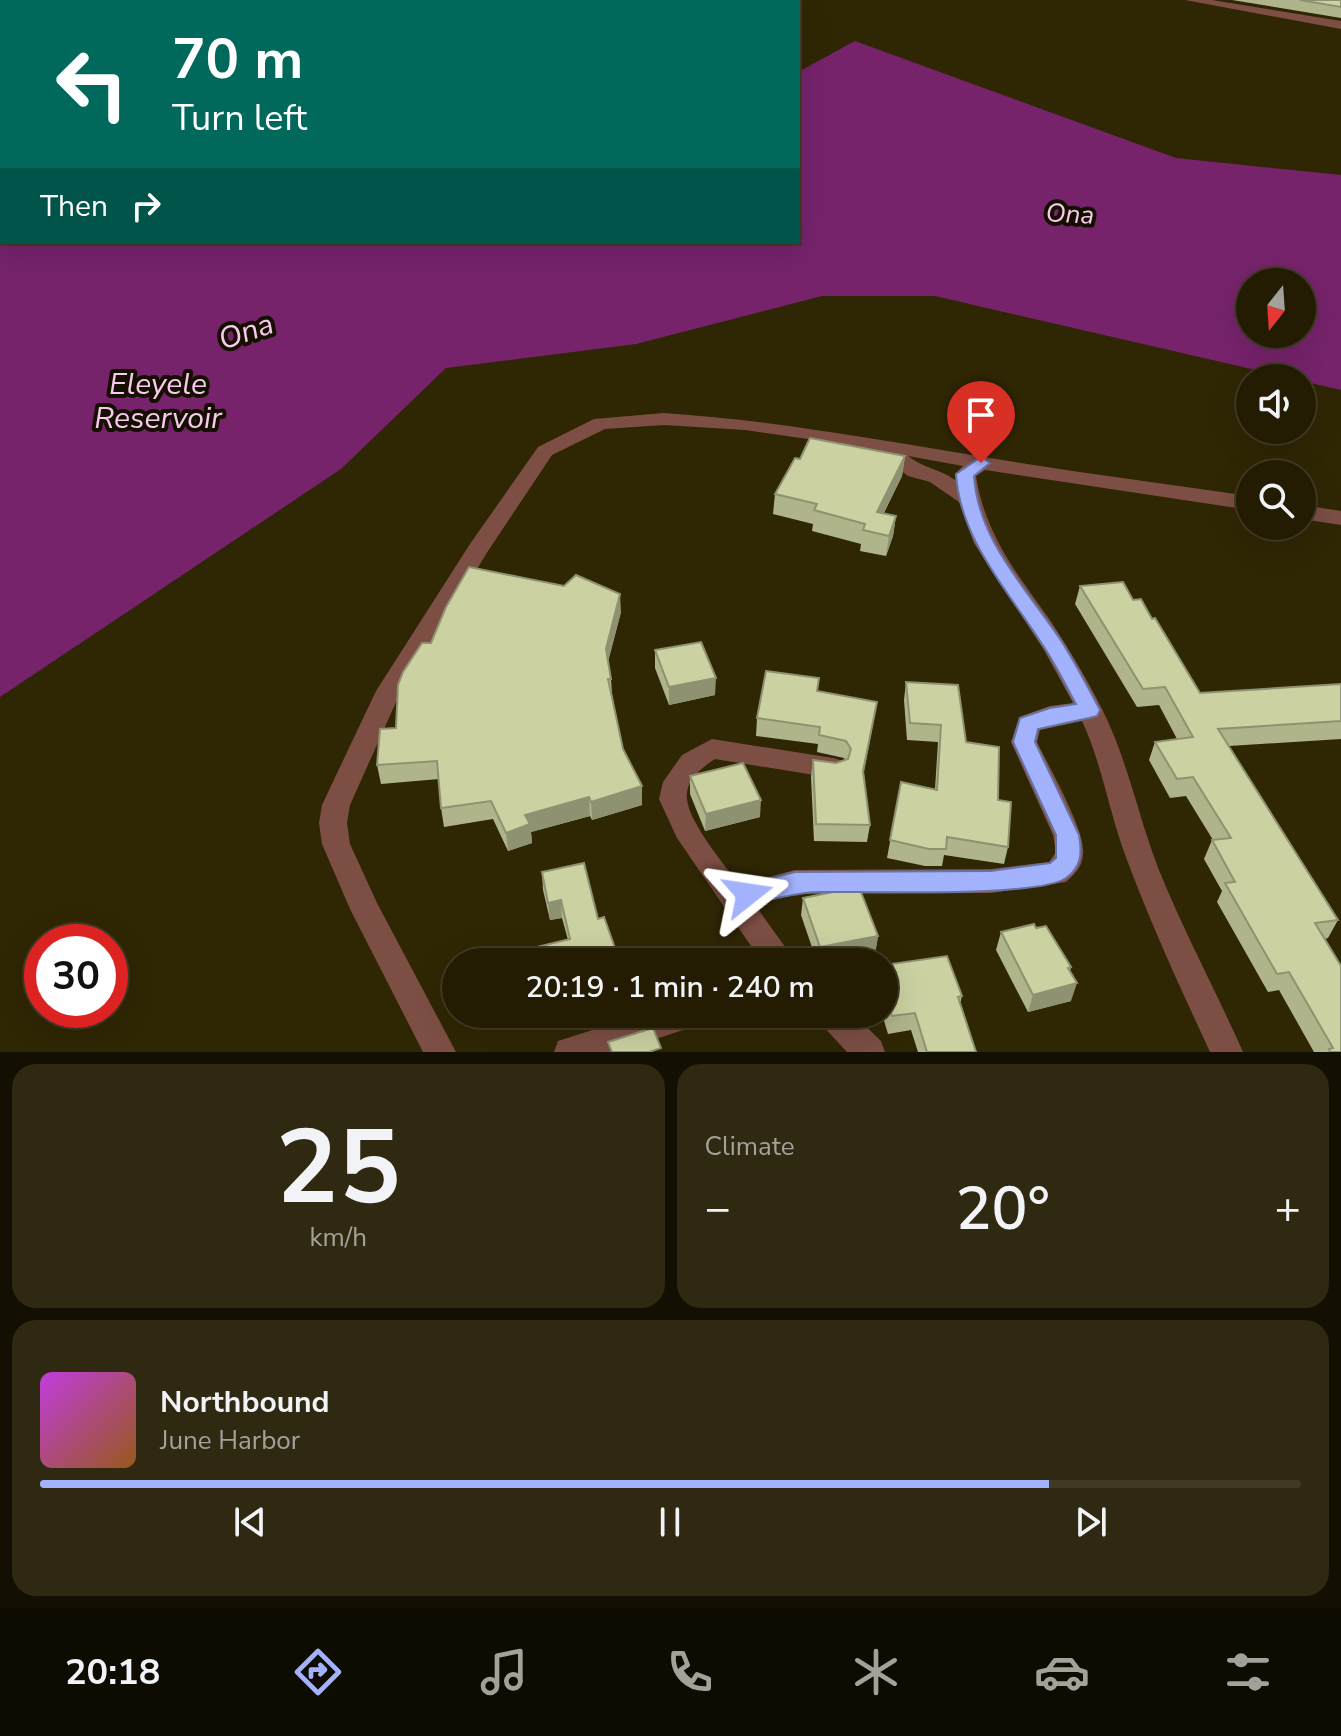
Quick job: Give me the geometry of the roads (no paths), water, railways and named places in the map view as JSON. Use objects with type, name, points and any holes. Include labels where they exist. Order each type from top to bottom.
[{"type":"street","points":[[1191,0],[1341,25]]},
{"type":"street","points":[[440,1052],[365,909],[336,844],[333,823],[336,805],[365,736],[392,686],[478,549],[545,451],[601,423],[664,419],[745,424],[1236,501]]},
{"type":"street","points":[[884,448],[915,472],[937,477],[966,497]]},
{"type":"street","points":[[981,463],[965,474],[966,497],[975,524],[1054,645],[1089,710],[1118,780],[1135,844],[1227,1052]]},
{"type":"street","points":[[1316,514],[1341,518]]},
{"type":"street","points":[[733,899],[795,882],[991,881],[1056,873],[1067,863],[1070,852],[1067,835],[1024,742],[1028,724],[1050,716],[1089,710]]},
{"type":"street","points":[[768,948],[681,821],[672,800],[678,779],[694,756],[712,749],[833,768]]},
{"type":"street","points":[[570,1052],[646,1028]]},
{"type":"street","points":[[846,1028],[869,1052]]},
{"type":"water","name":"Eleyele Reservoir","points":[[855,41],[1176,158],[1341,175],[1341,390],[1316,384],[1316,364],[1236,366],[935,296],[822,296],[636,344],[446,368],[341,469],[0,697],[0,244],[800,244],[800,71]]},
{"type":"water label","name":"Ona","points":[[1070,214]]},
{"type":"water label","name":"Ona","points":[[246,332]]}]
